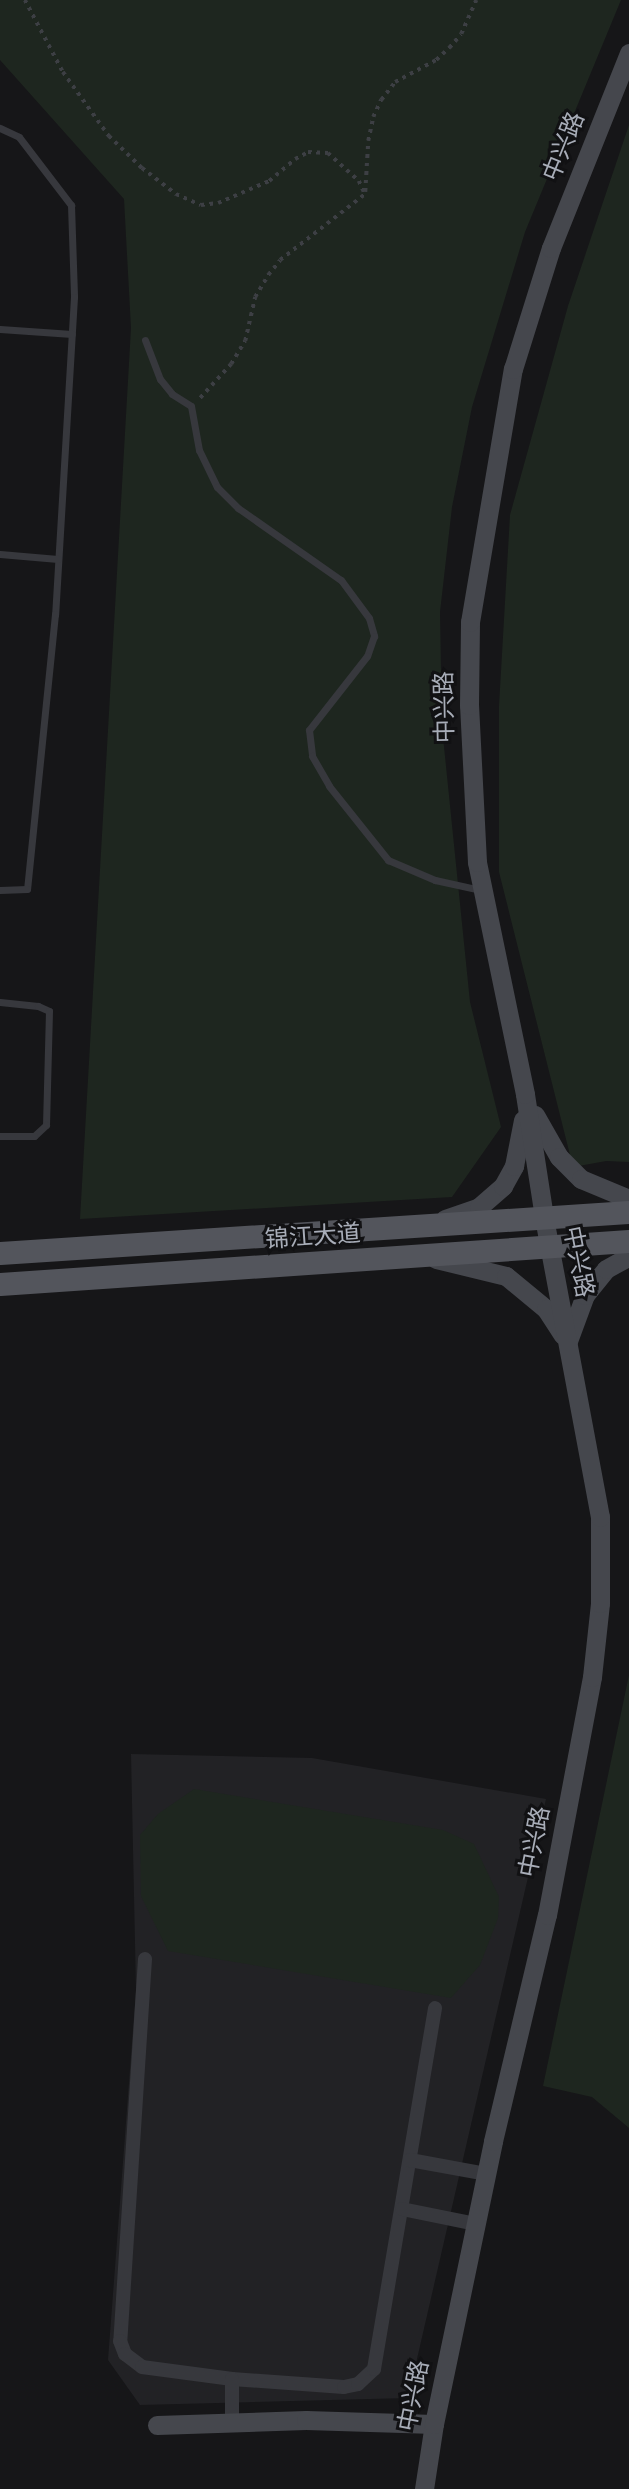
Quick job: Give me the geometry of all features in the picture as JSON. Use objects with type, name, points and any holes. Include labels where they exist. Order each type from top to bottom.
[{"type":"main road","name":"中兴路","points":[[424,2489],[434,2424],[486,2174],[550,1902],[592,1677],[600,1603],[600,1517],[544,1217],[526,1094],[483,891],[475,836],[469,705],[470,622],[513,369],[551,248],[629,53]]},
{"type":"main road","points":[[526,1094],[542,1131],[573,1172],[599,1189],[629,1199]]},
{"type":"main road","points":[[427,1225],[479,1207],[503,1186],[514,1166],[526,1094]]},
{"type":"main road","name":"锦江大道","points":[[0,1253],[629,1212]]},
{"type":"main road","name":"锦江大道","points":[[0,1284],[629,1241]]},
{"type":"main road","points":[[426,1256],[506,1276],[545,1309],[568,1342]]},
{"type":"main road","points":[[568,1342],[585,1294],[606,1269],[629,1256]]},
{"type":"main road","points":[[157,2425],[306,2420],[434,2424]]},
{"type":"street","points":[[145,1959],[120,2341],[125,2354],[142,2367],[232,2379],[344,2387],[358,2384],[374,2368],[435,2008]]},
{"type":"street","points":[[410,2160],[486,2174]]},
{"type":"street","points":[[402,2209],[476,2224]]},
{"type":"street","points":[[232,2379],[232,2423]]},
{"type":"lane","points":[[0,128],[19,137],[71,205],[74,297],[58,559],[27,889],[0,890]]},
{"type":"lane","points":[[0,330],[72,334]]},
{"type":"lane","points":[[145,340],[160,379],[172,394],[191,406],[199,450],[217,487],[238,508],[341,580],[369,618],[374,636],[367,656],[309,730],[312,756],[329,786],[379,845],[388,860],[436,880],[483,891]]},
{"type":"lane","points":[[0,554],[58,559]]},
{"type":"lane","points":[[0,1002],[38,1006],[49,1011],[46,1125],[34,1136],[0,1136]]},
{"type":"path","points":[[25,0],[62,72],[109,135],[142,168],[176,194],[201,205],[218,203],[269,181],[295,159],[308,152],[328,153],[359,181],[365,194]]},
{"type":"path","points":[[191,406],[231,364],[245,341],[255,296],[280,260],[365,194],[368,141],[373,117],[381,100],[395,82],[436,60],[449,48],[461,34],[476,0]]},
{"type":"shaded area","points":[[0,0],[621,0],[525,232],[472,407],[452,507],[440,612],[442,727],[470,1002],[501,1127],[452,1197],[80,1219],[131,328],[124,199],[0,60]]},
{"type":"shaded area","points":[[629,125],[629,1162],[606,1161],[573,1167],[499,872],[499,706],[510,515],[568,306]]},
{"type":"shaded area","points":[[629,1675],[629,2128],[592,2097],[543,2086]]},
{"type":"shaded area","points":[[131,1754],[312,1758],[546,1799],[408,2398],[140,2405],[108,2360],[136,1990]]},
{"type":"shaded area","points":[[194,1789],[443,1830],[474,1844],[499,1897],[498,1918],[480,1965],[451,1998],[168,1951],[141,1896],[140,1835],[158,1814]]}]
